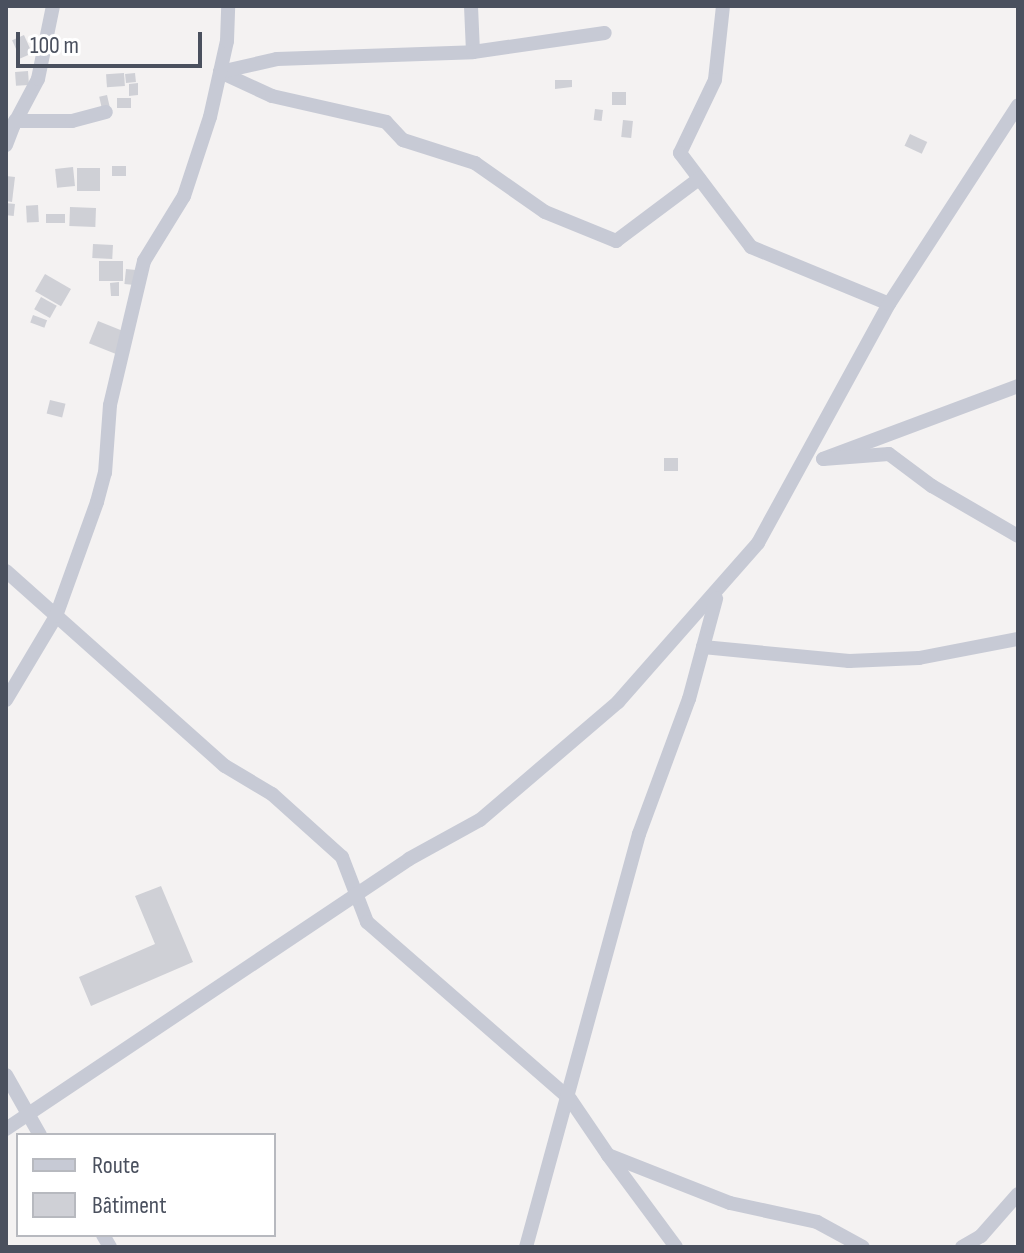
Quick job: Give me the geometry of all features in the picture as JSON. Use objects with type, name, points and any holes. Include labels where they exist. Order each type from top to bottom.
[{"type":"street","points":[[11,130],[38,79],[53,6]]},
{"type":"street","points":[[6,700],[56,616],[105,473],[110,405],[144,261],[184,196],[220,72],[228,6]]},
{"type":"street","points":[[471,6],[473,52]]},
{"type":"street","points":[[723,6],[715,80],[680,153],[751,247],[889,304]]},
{"type":"street","points":[[220,72],[277,59],[473,52],[605,33]]},
{"type":"street","points":[[220,72],[272,96],[386,122],[403,140],[475,163],[545,212],[616,241],[699,179]]},
{"type":"street","points":[[6,1129],[356,895],[480,820],[618,702],[719,591],[758,543],[889,304],[1018,105]]},
{"type":"street","points":[[6,145],[15,121],[72,121],[106,112]]},
{"type":"street","points":[[803,465],[1018,386]]},
{"type":"street","points":[[823,459],[889,454],[932,486],[1018,536]]},
{"type":"street","points":[[6,571],[225,766],[272,794],[342,857],[367,922],[397,953],[570,1099],[676,1247]]},
{"type":"street","points":[[526,1247],[570,1099],[639,834],[719,591]]},
{"type":"street","points":[[703,647],[849,661],[919,658],[1018,639]]},
{"type":"street","points":[[6,1075],[39,1133]]},
{"type":"street","points":[[608,1155],[730,1203],[817,1222],[863,1247]]},
{"type":"street","points":[[962,1247],[981,1236],[1018,1194]]},
{"type":"building","points":[[24,35],[32,53],[20,59],[12,40]]},
{"type":"building","points":[[28,71],[29,85],[16,86],[15,72]]},
{"type":"building","points":[[124,73],[125,86],[107,87],[106,74]]},
{"type":"building","points":[[135,73],[136,82],[126,83],[125,74]]},
{"type":"building","points":[[555,80],[572,80],[572,87],[555,89]]},
{"type":"building","points":[[138,83],[138,95],[129,96],[129,84]]},
{"type":"building","points":[[612,92],[626,92],[626,105],[612,105]]},
{"type":"building","points":[[107,95],[110,108],[102,109],[99,97]]},
{"type":"building","points":[[117,98],[131,98],[131,108],[117,108]]},
{"type":"building","points":[[595,109],[603,110],[602,121],[594,120]]},
{"type":"building","points":[[623,120],[633,121],[631,138],[621,137]]},
{"type":"building","points":[[910,134],[927,142],[922,154],[905,146]]},
{"type":"building","points":[[112,166],[126,166],[126,176],[112,176]]},
{"type":"building","points":[[73,167],[75,186],[57,188],[55,169]]},
{"type":"building","points":[[77,168],[100,168],[100,191],[77,191]]},
{"type":"building","points":[[6,176],[15,177],[12,202],[6,201]]},
{"type":"building","points":[[6,203],[15,204],[14,216],[6,215]]},
{"type":"building","points":[[38,205],[39,222],[27,223],[26,206]]},
{"type":"building","points":[[70,207],[96,208],[95,227],[69,226]]},
{"type":"building","points":[[46,214],[65,214],[65,223],[46,223]]},
{"type":"building","points":[[93,244],[113,245],[112,259],[92,258]]},
{"type":"building","points":[[99,261],[123,261],[123,281],[99,281]]},
{"type":"building","points":[[126,269],[136,270],[134,285],[124,284]]},
{"type":"building","points":[[45,274],[71,289],[61,306],[35,291]]},
{"type":"building","points":[[119,282],[119,296],[111,296],[110,283]]},
{"type":"building","points":[[41,297],[57,306],[50,318],[34,309]]},
{"type":"building","points":[[33,315],[47,320],[44,328],[30,323]]},
{"type":"building","points":[[98,321],[127,333],[118,355],[89,343]]},
{"type":"building","points":[[50,400],[66,404],[62,417],[47,414]]},
{"type":"building","points":[[664,458],[678,458],[678,471],[664,471]]},
{"type":"building","points":[[161,886],[193,962],[91,1006],[79,977],[155,944],[135,896]]}]
